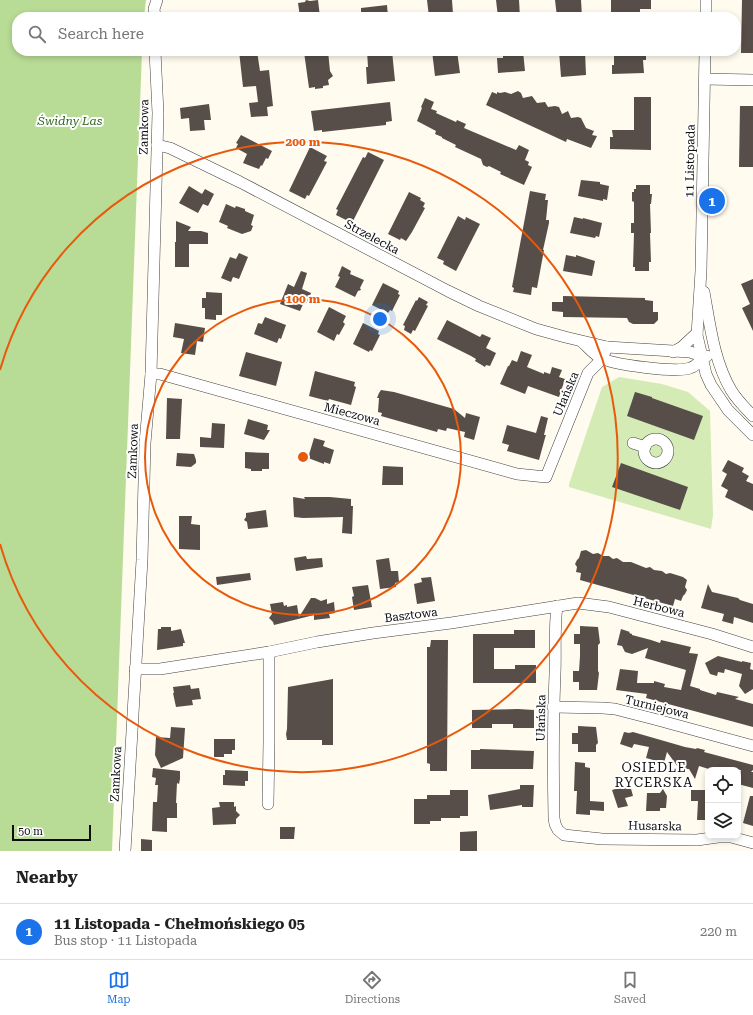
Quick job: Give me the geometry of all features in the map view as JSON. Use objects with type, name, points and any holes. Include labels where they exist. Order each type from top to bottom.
[{"type":"street","points":[[154,12],[157,0]]},
{"type":"street","points":[[706,0],[706,12]]},
{"type":"street","name":"Zamkowa","points":[[125,851],[142,560],[145,444],[151,374],[158,113],[155,56]]},
{"type":"street","name":"11 Listopada","points":[[705,56],[701,271],[697,333],[706,374],[711,385],[728,410],[753,435]]},
{"type":"street","points":[[705,78],[753,80]]},
{"type":"street","name":"Strzelecka","points":[[157,145],[170,148],[240,182],[448,292],[536,329],[607,347],[690,352],[702,357]]},
{"type":"street","name":"11 Listopada","points":[[701,271],[716,353],[725,379],[741,403],[753,416]]},
{"type":"street","points":[[673,352],[682,347],[697,333]]},
{"type":"street","name":"Strzelecka","points":[[580,341],[602,359],[613,362],[696,373],[711,385]]},
{"type":"street","name":"Ułańska","points":[[546,477],[588,373],[602,359],[607,347]]},
{"type":"street","points":[[682,370],[693,367],[702,357],[716,353]]},
{"type":"street","name":"Mieczowa","points":[[151,374],[160,374],[517,474],[546,477]]},
{"type":"street","points":[[633,443],[644,447]]},
{"type":"street","name":"Herbowa","points":[[557,606],[578,603],[609,607],[712,634],[753,647]]},
{"type":"street","name":"Ułańska","points":[[557,606],[553,707],[554,818],[558,830]]},
{"type":"street","name":"Basztowa","points":[[135,669],[160,669],[269,652],[317,642],[373,633],[557,606]]},
{"type":"street","points":[[268,804],[270,742],[269,652]]},
{"type":"street","name":"Turniejowa","points":[[553,707],[615,709],[753,746]]},
{"type":"street","name":"Husarska","points":[[558,830],[564,835],[602,838],[697,840],[731,837],[753,843]]},
{"type":"green space","name":"Świdny Las","points":[[0,0],[146,0],[145,12],[12,12],[12,56],[142,56],[112,851],[0,851]]},
{"type":"green space","points":[[619,377],[662,384],[688,392],[710,411],[713,515],[711,529],[569,487],[602,387]]},
{"type":"building","points":[[306,0],[318,0],[319,12],[299,12],[298,3],[305,2]]},
{"type":"building","points":[[427,0],[452,0],[453,12],[428,12]]},
{"type":"building","points":[[496,0],[519,0],[520,12],[497,12]]},
{"type":"building","points":[[555,0],[581,0],[582,12],[556,12]]},
{"type":"building","points":[[611,0],[651,0],[651,9],[640,9],[640,12],[611,12]]},
{"type":"building","points":[[742,0],[753,0],[753,53],[741,53]]},
{"type":"building","points":[[387,5],[388,12],[361,12],[361,8]]},
{"type":"building","points":[[240,56],[258,56],[260,71],[269,70],[273,106],[267,107],[268,116],[251,117],[249,103],[258,102],[256,86],[243,87]]},
{"type":"building","points":[[305,56],[328,56],[330,71],[333,76],[328,80],[329,85],[323,86],[323,88],[309,88]]},
{"type":"building","points":[[367,56],[392,56],[395,81],[367,84],[366,67],[368,67]]},
{"type":"building","points":[[433,56],[458,56],[460,73],[435,76]]},
{"type":"building","points":[[503,56],[524,56],[525,71],[498,73],[497,58],[503,58]]},
{"type":"building","points":[[559,56],[585,56],[586,75],[561,77]]},
{"type":"building","points":[[614,56],[646,56],[646,60],[643,60],[644,73],[612,74],[612,65],[614,65]]},
{"type":"building","points":[[518,91],[521,93],[523,98],[532,96],[537,103],[545,102],[548,107],[559,107],[562,114],[568,111],[571,118],[581,118],[586,128],[594,131],[592,135],[597,136],[591,148],[567,139],[566,142],[486,105],[492,92],[497,94],[497,92],[505,92],[511,94]]},
{"type":"building","points":[[634,97],[651,97],[651,150],[610,149],[610,137],[613,137],[612,130],[634,130]]},
{"type":"building","points":[[425,98],[434,102],[431,109],[437,111],[436,113],[456,122],[457,120],[466,124],[464,128],[516,150],[519,145],[529,150],[525,160],[529,162],[528,165],[532,167],[524,185],[500,174],[501,172],[489,166],[487,167],[483,165],[481,159],[455,147],[456,145],[435,134],[436,131],[417,121]]},
{"type":"building","points":[[390,102],[392,121],[386,122],[386,125],[322,132],[322,130],[314,131],[311,111]]},
{"type":"building","points":[[209,104],[211,120],[204,120],[205,130],[190,131],[189,118],[181,119],[180,108]]},
{"type":"building","points":[[740,106],[753,106],[753,167],[739,167]]},
{"type":"building","points":[[241,135],[272,151],[268,159],[266,158],[259,169],[243,163],[247,154],[236,148],[238,144],[236,143]]},
{"type":"building","points":[[310,147],[327,156],[324,161],[327,162],[309,196],[307,195],[305,199],[289,191]]},
{"type":"building","points":[[368,152],[384,160],[352,223],[336,215],[338,210],[336,209],[363,157],[365,158]]},
{"type":"building","points":[[581,180],[600,182],[600,184],[609,186],[607,200],[603,199],[603,201],[578,196]]},
{"type":"building","points":[[636,185],[650,185],[650,194],[652,194],[650,204],[651,262],[649,262],[649,271],[635,271],[635,267],[633,267],[634,233],[631,233],[631,223],[634,223],[634,202],[632,201],[632,192],[636,189]]},
{"type":"building","points":[[189,186],[202,194],[205,189],[214,194],[208,206],[203,204],[198,213],[179,203]]},
{"type":"building","points":[[530,191],[546,194],[545,200],[548,200],[546,220],[549,220],[537,288],[532,287],[531,295],[513,292],[514,288],[512,287]]},
{"type":"building","points":[[409,192],[421,198],[420,200],[425,203],[423,207],[425,208],[406,241],[401,238],[400,240],[388,234]]},
{"type":"building","points":[[226,204],[235,208],[236,206],[245,209],[245,211],[254,215],[251,231],[242,234],[227,228],[228,226],[219,222]]},
{"type":"building","points":[[458,216],[465,220],[466,217],[480,224],[456,271],[443,264],[444,261],[437,258]]},
{"type":"building","points":[[574,217],[602,223],[599,237],[596,236],[595,238],[570,233]]},
{"type":"building","points":[[176,221],[191,227],[188,231],[201,231],[208,233],[208,244],[189,244],[189,267],[175,267]]},
{"type":"building","points":[[239,253],[248,257],[239,279],[233,277],[231,282],[221,278],[230,257],[236,259]]},
{"type":"building","points":[[566,255],[576,257],[576,255],[595,261],[592,276],[563,271]]},
{"type":"building","points":[[342,266],[351,271],[350,274],[364,280],[360,288],[361,290],[358,291],[355,297],[335,287],[340,277],[338,276]]},
{"type":"building","points":[[301,271],[307,273],[302,289],[311,293],[307,303],[304,302],[300,311],[280,304],[288,284],[294,287]]},
{"type":"building","points":[[753,279],[753,331],[742,308],[750,304],[741,284]]},
{"type":"building","points":[[383,283],[399,291],[398,294],[400,295],[392,311],[390,310],[388,313],[372,305]]},
{"type":"building","points":[[206,292],[222,293],[222,315],[216,315],[216,320],[205,319],[205,308],[202,308],[202,298],[206,298]]},
{"type":"building","points":[[563,296],[645,298],[645,300],[653,301],[653,312],[658,312],[658,320],[654,324],[633,324],[629,322],[627,318],[563,317],[563,312],[552,311],[552,302],[563,302]]},
{"type":"building","points":[[419,297],[428,302],[426,305],[428,306],[415,331],[413,330],[411,334],[404,330],[405,326],[403,325]]},
{"type":"building","points":[[329,307],[346,316],[343,322],[345,324],[339,335],[337,334],[334,341],[317,332]]},
{"type":"building","points":[[265,317],[286,325],[281,339],[279,338],[277,343],[254,334],[258,323],[262,324]]},
{"type":"building","points":[[447,320],[480,337],[482,334],[491,338],[486,348],[496,353],[490,366],[486,365],[485,367],[475,361],[476,359],[471,356],[437,339]]},
{"type":"building","points":[[175,323],[205,328],[203,342],[197,341],[195,355],[181,353],[184,339],[173,337]]},
{"type":"building","points":[[363,323],[379,331],[378,334],[380,335],[372,351],[370,350],[369,352],[353,344]]},
{"type":"building","points":[[521,351],[532,355],[527,367],[544,374],[544,372],[550,374],[552,367],[562,370],[559,377],[565,379],[559,397],[528,386],[525,394],[500,384],[508,366],[512,360],[517,362]]},
{"type":"building","points":[[246,352],[282,362],[276,386],[239,376]]},
{"type":"building","points":[[315,371],[355,382],[354,386],[356,387],[351,405],[329,399],[328,401],[309,396]]},
{"type":"building","points":[[381,390],[394,392],[454,409],[465,418],[466,413],[480,417],[474,440],[464,437],[465,432],[447,428],[446,431],[438,429],[437,432],[381,416],[382,413],[378,412],[379,398],[377,398]]},
{"type":"building","points":[[635,392],[703,416],[694,440],[627,416]]},
{"type":"building","points":[[167,398],[182,399],[180,439],[166,439]]},
{"type":"building","points":[[541,416],[548,418],[544,435],[546,435],[539,460],[507,451],[509,445],[502,443],[507,425],[536,433]]},
{"type":"building","points":[[248,419],[268,425],[267,430],[270,430],[264,440],[244,434]]},
{"type":"building","points":[[212,423],[225,424],[224,448],[200,447],[200,437],[211,438]]},
{"type":"building","points":[[314,438],[325,441],[323,446],[334,450],[330,464],[324,462],[324,464],[308,458]]},
{"type":"building","points":[[245,452],[269,453],[269,469],[262,469],[262,471],[251,471],[251,469],[245,468]]},
{"type":"building","points":[[177,453],[194,454],[196,463],[191,467],[176,466]]},
{"type":"building","points":[[728,460],[744,468],[742,472],[749,476],[746,481],[753,484],[753,511],[725,497],[728,490],[721,486],[727,474],[722,471]]},
{"type":"building","points":[[621,463],[688,487],[680,510],[612,487]]},
{"type":"building","points":[[383,466],[403,467],[403,485],[382,485]]},
{"type":"building","points":[[293,497],[305,499],[304,497],[351,499],[351,506],[353,506],[352,534],[342,533],[343,517],[294,517]]},
{"type":"building","points":[[266,510],[268,527],[248,529],[247,522],[244,520],[246,513]]},
{"type":"building","points":[[179,516],[192,516],[191,524],[200,525],[200,550],[179,549]]},
{"type":"building","points":[[586,550],[593,554],[598,553],[603,556],[609,556],[613,559],[617,558],[623,562],[631,562],[646,568],[650,567],[654,570],[662,571],[666,574],[670,573],[683,577],[687,580],[685,587],[687,590],[681,601],[675,599],[673,606],[580,580],[581,573],[576,572],[577,567],[575,564],[581,551]]},
{"type":"building","points":[[306,556],[307,559],[322,558],[323,567],[296,571],[294,558]]},
{"type":"building","points":[[389,558],[391,571],[398,571],[399,582],[395,583],[396,587],[380,589],[376,560]]},
{"type":"building","points":[[250,573],[251,580],[217,585],[216,577]]},
{"type":"building","points":[[431,577],[435,601],[417,604],[414,584],[422,582],[421,578]]},
{"type":"building","points":[[708,584],[712,592],[738,598],[753,604],[753,623],[734,617],[733,624],[722,621],[724,614],[701,608]]},
{"type":"building","points":[[368,585],[372,607],[354,610],[352,597],[354,596],[352,587]]},
{"type":"building","points":[[311,598],[321,601],[327,599],[327,604],[334,602],[335,613],[329,614],[330,618],[314,620],[314,615],[274,625],[269,618],[272,614],[270,604],[283,602],[284,606],[287,605],[287,607],[297,605],[299,617]]},
{"type":"building","points":[[580,626],[598,627],[600,643],[598,645],[599,673],[597,690],[579,690],[579,682],[573,682],[573,671],[579,671],[580,656],[580,644],[574,644],[574,634],[580,634]]},
{"type":"building","points":[[161,627],[171,627],[171,631],[181,629],[185,643],[183,643],[183,646],[157,650],[158,629],[161,629]]},
{"type":"building","points":[[621,629],[630,632],[629,633],[632,635],[660,643],[661,640],[691,647],[689,653],[698,654],[690,686],[716,695],[717,692],[739,697],[735,699],[753,704],[753,727],[646,698],[647,694],[616,690],[620,669],[638,671],[637,683],[654,683],[654,681],[665,684],[664,687],[681,690],[686,670],[645,658],[648,648],[632,654],[625,652],[622,646],[617,645]]},
{"type":"building","points":[[514,630],[535,630],[535,648],[494,648],[494,669],[515,669],[515,665],[536,665],[536,683],[473,683],[473,634],[514,634]]},
{"type":"building","points":[[431,640],[448,640],[447,771],[430,771],[430,764],[427,763],[427,647],[430,647]]},
{"type":"building","points":[[718,656],[751,663],[750,669],[753,670],[753,689],[745,694],[739,686],[742,674],[725,669],[724,673],[718,672],[717,676],[710,674],[705,663]]},
{"type":"building","points":[[333,679],[333,745],[322,745],[322,740],[287,740],[288,687]]},
{"type":"building","points":[[190,685],[191,689],[199,688],[201,699],[192,700],[193,705],[176,707],[173,687]]},
{"type":"building","points":[[472,710],[534,710],[534,728],[513,728],[513,724],[492,724],[492,728],[472,728]]},
{"type":"building","points":[[578,726],[596,727],[598,743],[596,745],[596,752],[578,752],[578,744],[572,744],[572,733],[578,733]]},
{"type":"building","points":[[171,727],[185,728],[183,758],[161,768],[155,755],[156,737],[170,738]]},
{"type":"building","points":[[624,732],[633,732],[685,747],[705,750],[704,752],[753,765],[753,770],[751,772],[753,772],[753,788],[741,785],[741,767],[705,768],[699,766],[695,779],[689,769],[682,769],[678,767],[667,752],[664,763],[646,758],[649,747],[634,744],[632,748],[620,744]]},
{"type":"building","points":[[214,739],[235,739],[235,750],[232,750],[232,754],[224,754],[224,757],[214,757]]},
{"type":"building","points":[[471,750],[534,751],[533,769],[471,769]]},
{"type":"building","points":[[575,762],[585,763],[585,767],[590,768],[590,801],[604,802],[604,811],[590,810],[590,815],[576,814],[577,791],[574,791]]},
{"type":"building","points":[[153,768],[180,771],[179,784],[177,783],[177,818],[167,818],[167,832],[152,831],[153,802],[157,802],[158,785],[155,785],[156,778],[152,777]]},
{"type":"building","points":[[225,770],[248,771],[248,781],[245,781],[245,786],[223,785],[223,775],[225,775]]},
{"type":"building","points":[[520,785],[534,785],[533,807],[522,807],[522,805],[490,810],[488,795],[520,789]]},
{"type":"building","points":[[630,785],[633,796],[625,798],[628,806],[618,808],[612,790]]},
{"type":"building","points":[[663,789],[667,796],[666,808],[660,808],[660,811],[646,811],[647,793],[660,793]]},
{"type":"building","points":[[450,790],[468,790],[468,816],[460,816],[460,818],[441,818],[441,821],[430,821],[430,824],[414,824],[414,799],[427,799],[427,795],[450,795]]},
{"type":"building","points":[[691,790],[705,790],[705,820],[697,820],[698,801],[691,801]]},
{"type":"building","points":[[750,796],[753,796],[753,826],[743,823]]},
{"type":"building","points":[[219,802],[234,802],[234,807],[236,806],[236,811],[240,815],[236,819],[236,824],[213,825],[212,808],[220,807]]},
{"type":"building","points":[[280,827],[295,827],[294,839],[280,839]]},
{"type":"building","points":[[477,831],[477,851],[460,851],[460,832]]},
{"type":"building","points":[[141,839],[152,840],[152,851],[141,851]]},
{"type":"place","name":"11 Listopada - Chełmońskiego 05","points":[[712,201]]},
{"type":"district","name":"OSIEDLE RYCERSKA","points":[[654,774]]}]
